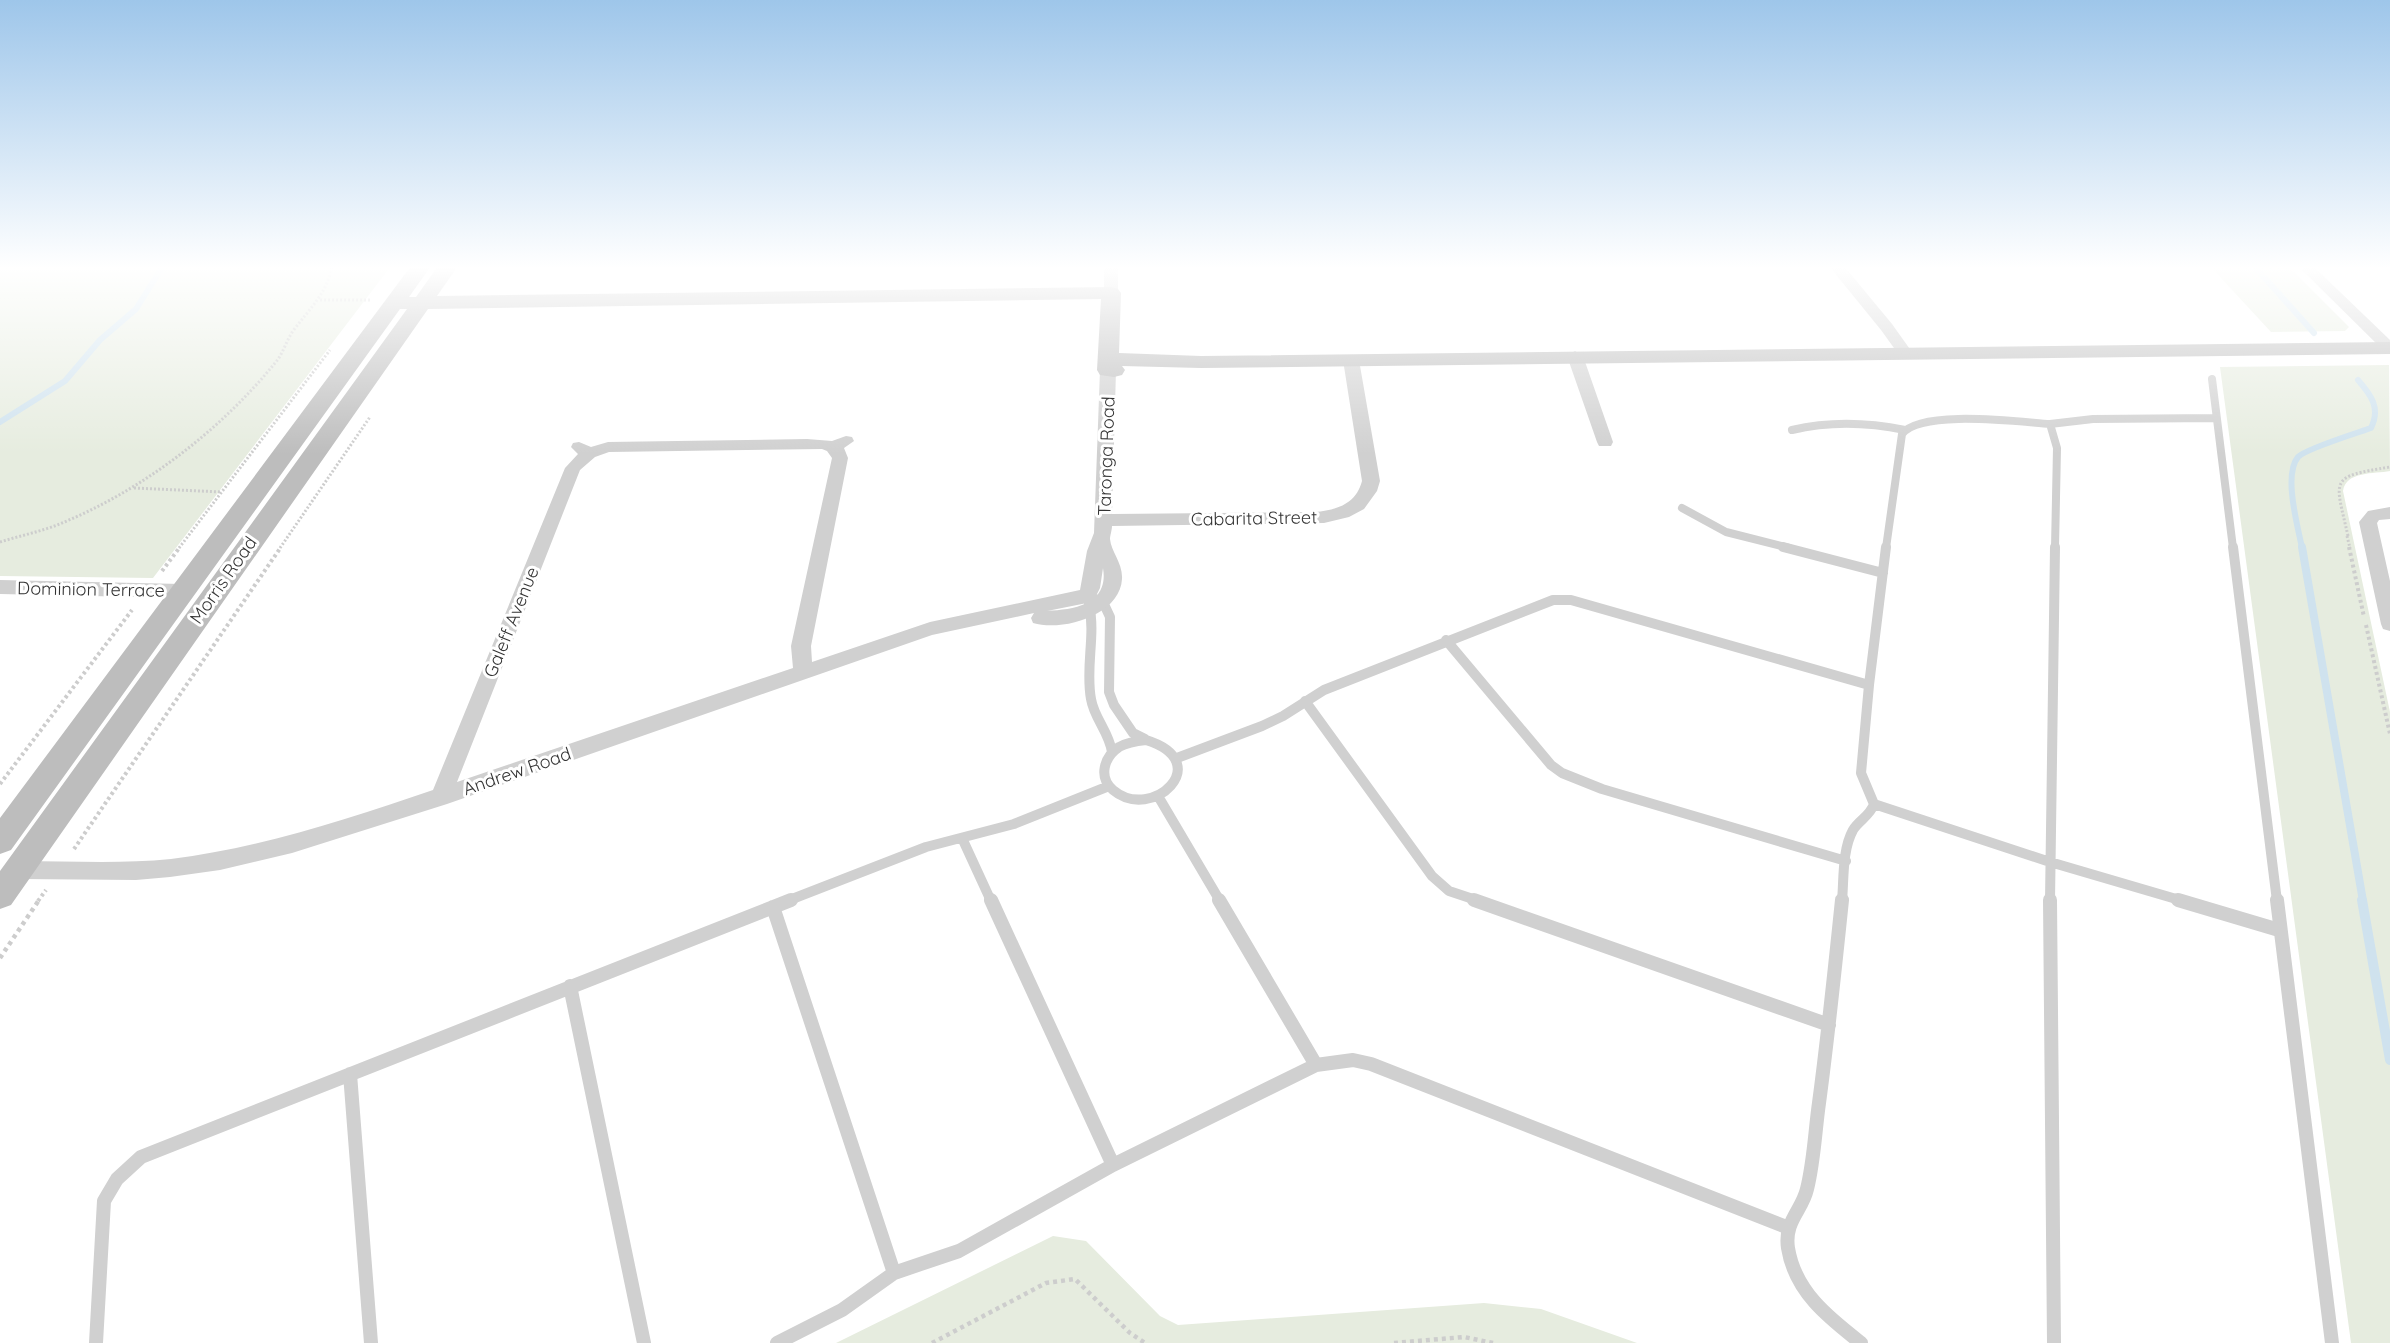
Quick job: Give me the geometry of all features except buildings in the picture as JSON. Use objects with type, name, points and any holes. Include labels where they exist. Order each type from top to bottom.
[{"type":"street","name":"Morris Road","points":[[0,841],[182,591],[362,329]]},
{"type":"street","name":"Morris Road","points":[[0,896],[9,870],[215,592],[404,329]]},
{"type":"street","points":[[1110,329],[1108,365],[2390,343]]},
{"type":"street","points":[[1888,329],[1904,352]]},
{"type":"street","points":[[2374,329],[2390,343]]},
{"type":"street","points":[[2377,329],[2390,343]]},
{"type":"street","points":[[1575,356],[1605,442]]},
{"type":"street","name":"Cabarita Street","points":[[1104,520],[1315,518],[1339,514],[1357,506],[1368,492],[1371,478],[1350,360]]},
{"type":"street","name":"Taronga Road","points":[[1094,602],[1110,589],[1112,573],[1107,550],[1102,541],[1108,365]]},
{"type":"street","name":"Galeff Avenue","points":[[440,798],[573,468],[580,459],[583,449],[839,444],[840,458],[801,646],[803,671]]},
{"type":"street","points":[[2390,513],[2374,515],[2368,522],[2390,624]]},
{"type":"street","name":"Dominion Terrace","points":[[0,587],[182,591]]},
{"type":"street","points":[[182,591],[215,592]]},
{"type":"street","name":"Andrew Road","points":[[9,870],[136,871],[220,861],[335,832],[440,798],[930,629],[1005,614],[1051,617],[1081,615],[1094,602]]},
{"type":"lane","points":[[2212,379],[2332,1343]]},
{"type":"lane","points":[[1792,430],[1823,423],[1852,421],[1905,430],[1913,426],[1940,421],[2001,420],[2050,424],[2093,419],[2216,418]]},
{"type":"lane","points":[[2050,424],[2057,448],[2050,862],[2054,1343]]},
{"type":"lane","points":[[1905,430],[1899,443],[1869,685],[1861,773],[1874,804],[2050,862],[2279,930]]},
{"type":"lane","points":[[1682,508],[1726,532],[1883,573]]},
{"type":"lane","points":[[1177,758],[1262,726],[1283,716],[1324,690],[1446,640],[1553,600],[1571,600],[1869,685]]},
{"type":"lane","points":[[1094,602],[1110,618],[1109,692],[1114,705],[1133,733],[1146,740],[1164,745],[1177,758],[1179,769],[1177,779],[1169,789],[1145,800],[1131,799],[1119,794],[1110,786],[1104,769],[1112,752],[1131,741],[1146,740]]},
{"type":"lane","name":"Taronga Road","points":[[1094,602],[1091,699],[1107,730],[1112,752]]},
{"type":"lane","points":[[1446,640],[1551,765],[1562,773],[1602,789],[1846,861]]},
{"type":"lane","points":[[1305,701],[1432,876],[1449,891],[1829,1025]]},
{"type":"lane","points":[[96,1343],[102,1214],[110,1187],[134,1161],[149,1152],[926,847],[1014,824],[1110,786]]},
{"type":"lane","points":[[1158,796],[1316,1065]]},
{"type":"lane","points":[[1861,1343],[1818,1308],[1806,1290],[1789,1255],[1787,1240],[1789,1228],[1807,1191],[1829,1025],[1848,843],[1854,828],[1870,812],[1874,804]]},
{"type":"lane","points":[[962,838],[1113,1166]]},
{"type":"lane","points":[[773,907],[894,1273]]},
{"type":"lane","points":[[570,986],[644,1343]]},
{"type":"lane","points":[[777,1343],[842,1310],[894,1273],[959,1251],[1113,1166],[1316,1065],[1353,1060],[1371,1064],[1789,1228]]},
{"type":"lane","points":[[350,1074],[371,1343]]},
{"type":"path","points":[[0,542],[57,526],[133,488],[241,401],[277,360],[296,329]]},
{"type":"path","points":[[0,784],[332,347]]},
{"type":"path","points":[[0,958],[372,415]]},
{"type":"path","points":[[133,488],[222,492]]},
{"type":"path","points":[[2347,536],[2390,734]]},
{"type":"path","points":[[932,1343],[1047,1283],[1075,1280],[1130,1333],[1145,1343]]},
{"type":"path","points":[[1394,1343],[1464,1337],[1493,1343]]},
{"type":"shaded area","points":[[0,329],[343,329],[153,578],[0,576]]},
{"type":"shaded area","points":[[2268,329],[2347,329],[2345,331],[2271,332]]},
{"type":"shaded area","points":[[2389,365],[2390,471],[2355,477],[2349,480],[2343,491],[2390,712],[2390,1343],[2351,1343],[2220,367]]},
{"type":"shaded area","points":[[1053,1236],[1086,1241],[1160,1316],[1178,1325],[1484,1303],[1541,1309],[1637,1343],[836,1343]]},
{"type":"waterway","points":[[0,422],[65,381],[100,340],[113,329]]},
{"type":"waterway","points":[[2310,329],[2314,333]]},
{"type":"waterway","points":[[2302,548],[2293,501],[2294,465],[2298,457],[2310,450],[2371,428],[2375,408],[2367,391],[2358,380]]},
{"type":"waterway","points":[[2302,547],[2363,901]]},
{"type":"waterway","points":[[2362,900],[2390,1060]]}]
